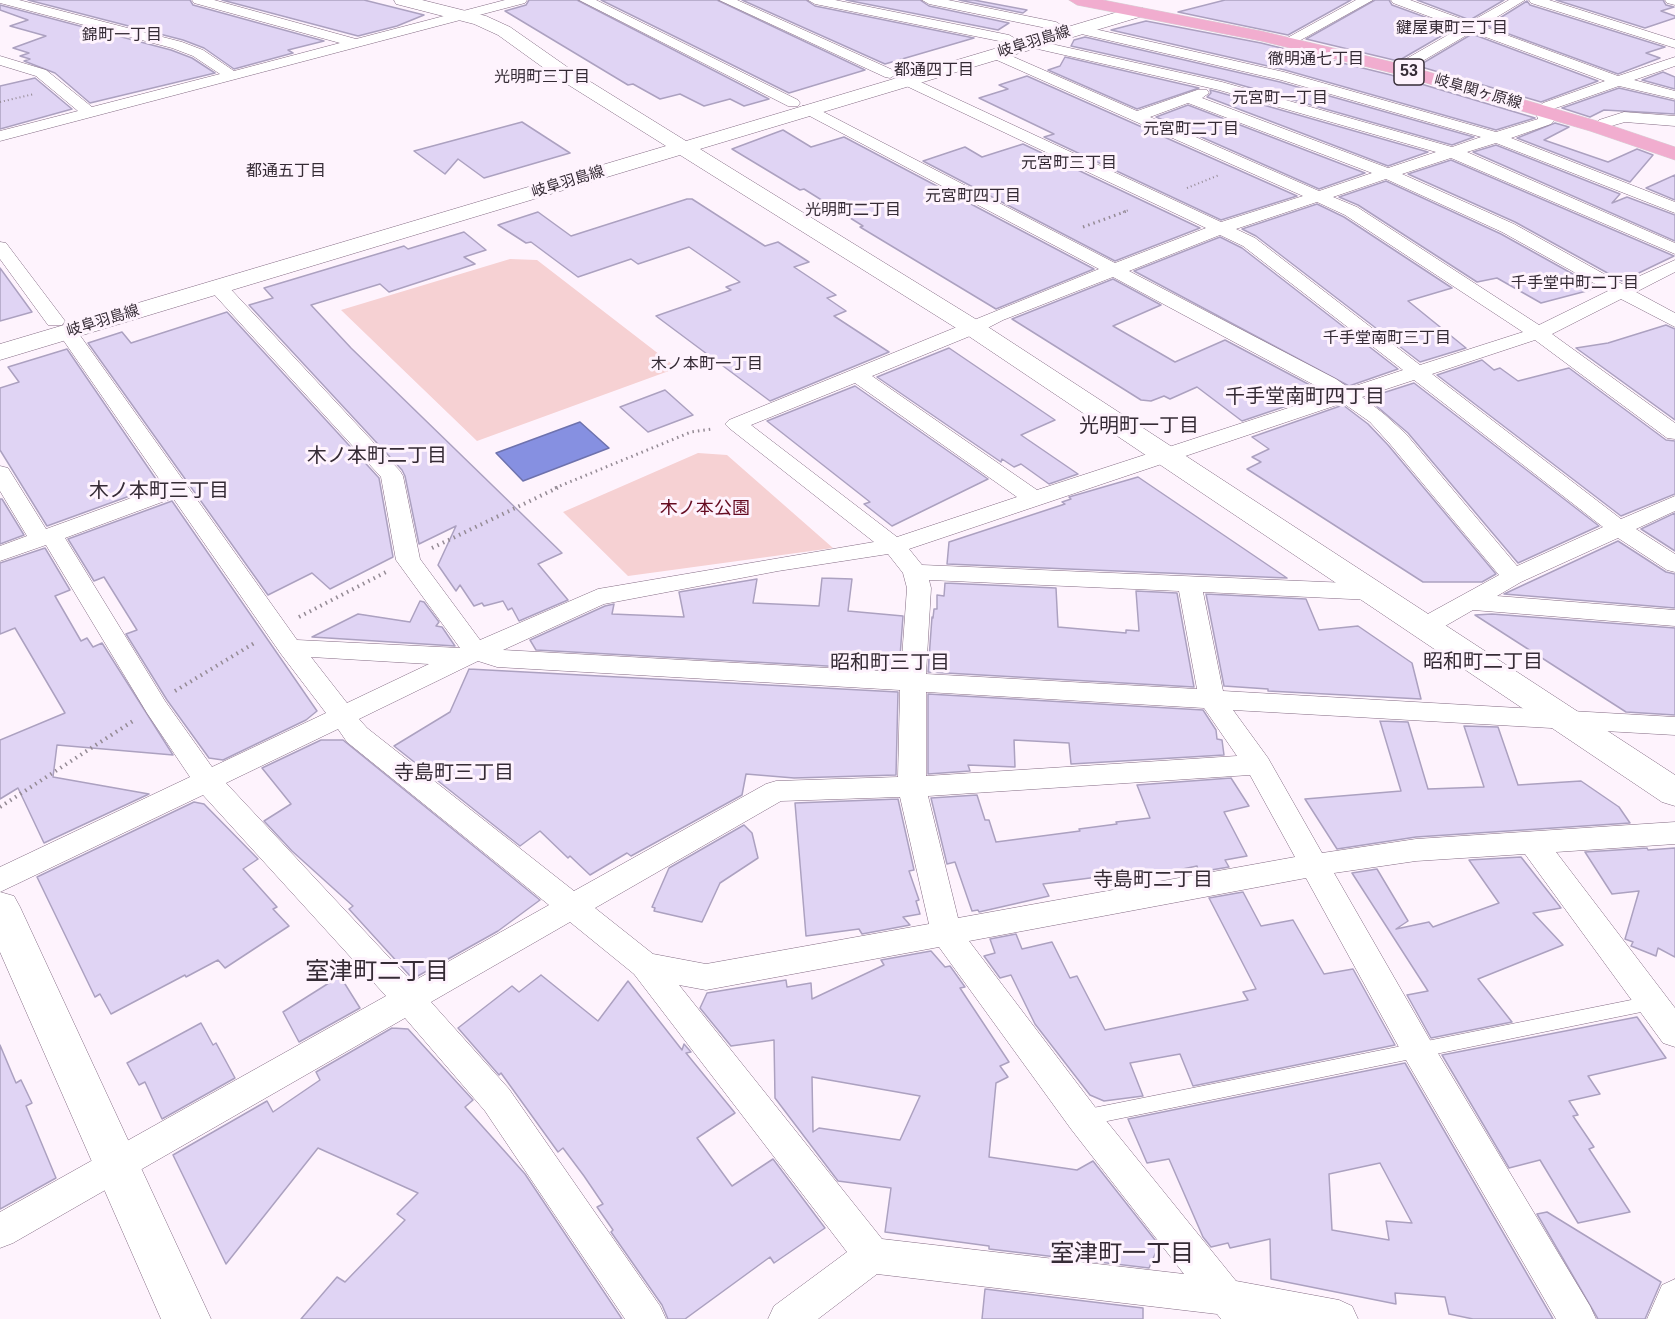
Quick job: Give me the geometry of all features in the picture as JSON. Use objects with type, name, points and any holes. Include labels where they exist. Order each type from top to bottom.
[{"type":"main road","points":[[1077,0],[1129,5],[1169,0]]},
{"type":"main road","name":"岐阜関ヶ原線","points":[[1129,5],[1294,38],[1404,66],[1545,108],[1675,154]]},
{"type":"main road","name":"岐阜関ヶ原線","points":[[1129,5],[1320,50],[1604,123],[1675,147]]},
{"type":"street","points":[[4,0],[25,2],[177,45],[198,53],[232,76]]},
{"type":"street","points":[[200,0],[358,43]]},
{"type":"street","points":[[402,0],[464,15],[504,31],[566,75],[973,328],[1675,793]]},
{"type":"street","points":[[0,136],[520,0]]},
{"type":"street","points":[[586,0],[800,106],[1329,383],[1347,395],[1398,440],[1513,577]]},
{"type":"street","points":[[726,0],[1248,242],[1620,529],[1675,565]]},
{"type":"street","points":[[815,0],[1011,46],[1222,86],[1452,152],[1675,249]]},
{"type":"street","points":[[929,0],[1066,27],[1284,76],[1496,136],[1675,208]]},
{"type":"street","points":[[1294,38],[1366,0]]},
{"type":"street","points":[[1398,0],[1618,81],[1675,95]]},
{"type":"street","points":[[1404,66],[1518,0]]},
{"type":"street","points":[[1536,0],[1675,44]]},
{"type":"street","points":[[0,11],[25,2]]},
{"type":"street","name":"岐阜羽島線","points":[[0,352],[61,326],[177,287],[1011,46],[1129,5]]},
{"type":"street","points":[[1011,46],[1137,116],[1351,211],[1538,333],[1675,433]]},
{"type":"street","points":[[0,60],[41,73],[89,113]]},
{"type":"street","points":[[736,424],[973,328],[996,316],[1219,229],[1546,121],[1545,108],[1675,61]]},
{"type":"street","points":[[1137,116],[1222,86]]},
{"type":"street","points":[[1188,98],[1386,173],[1508,228],[1675,321]]},
{"type":"street","points":[[1604,123],[1624,117],[1675,121]]},
{"type":"street","name":"岐阜羽島線","points":[[0,336],[61,326],[218,286],[676,143]]},
{"type":"street","points":[[0,247],[61,326],[176,489],[357,735],[645,965],[872,1256],[1237,1308],[1339,1319]]},
{"type":"street","points":[[0,880],[342,716],[598,597],[778,564],[894,546],[1163,455],[1538,333],[1675,265]]},
{"type":"street","points":[[218,286],[392,476],[408,560],[471,655]]},
{"type":"street","points":[[857,375],[1035,499]]},
{"type":"street","points":[[736,424],[894,546],[915,572],[919,588],[913,682],[912,787],[946,933],[1083,1118],[1237,1308]]},
{"type":"street","points":[[0,472],[46,537],[208,782],[497,1100],[647,1319]]},
{"type":"street","points":[[0,554],[176,489]]},
{"type":"street","points":[[1424,627],[1513,577],[1675,503]]},
{"type":"street","points":[[915,572],[1372,592]]},
{"type":"street","points":[[1190,585],[1212,700],[1258,765],[1418,1050],[1577,1319]]},
{"type":"street","points":[[1470,602],[1675,618]]},
{"type":"street","points":[[284,638],[497,658],[1675,726]]},
{"type":"street","points":[[0,1231],[776,791],[912,787],[1258,765]]},
{"type":"street","points":[[645,965],[706,976],[1315,865],[1416,850],[1675,833]]},
{"type":"street","points":[[1533,843],[1675,1033]]},
{"type":"street","points":[[0,907],[186,1319]]},
{"type":"street","points":[[787,1319],[872,1256]]},
{"type":"street","points":[[1666,1319],[1675,1298]]},
{"type":"lane","points":[[1083,1118],[1652,1003]]},
{"type":"path","points":[[0,102],[58,88]]},
{"type":"path","points":[[0,807],[156,706],[169,695],[284,638],[408,560],[536,496],[692,432],[736,424]]},
{"type":"green space","points":[[510,259],[537,260],[677,368],[477,441],[341,310]]},
{"type":"green space","name":"木ノ本公園","points":[[698,453],[727,455],[833,548],[628,576],[563,512]]},
{"type":"water","points":[[580,422],[609,448],[523,481],[496,453]]},
{"type":"building","points":[[28,0],[190,0],[193,5],[324,41],[288,50],[293,53],[234,69],[204,48],[183,40]]},
{"type":"building","points":[[222,0],[364,0],[424,15],[397,26],[358,36]]},
{"type":"building","points":[[529,0],[577,0],[769,99],[744,106],[730,99],[704,106],[680,94],[660,99],[633,84],[628,85],[505,11],[526,5]]},
{"type":"building","points":[[601,0],[717,0],[865,70],[789,93]]},
{"type":"building","points":[[742,0],[806,0],[815,6],[974,38],[885,64]]},
{"type":"building","points":[[846,0],[920,0],[929,6],[1009,23],[998,30]]},
{"type":"building","points":[[959,0],[974,0],[1027,10],[1023,13]]},
{"type":"building","points":[[1225,0],[1351,0],[1288,35],[1178,12]]},
{"type":"building","points":[[1375,0],[1389,0],[1392,5],[1455,28],[1398,61],[1306,39]]},
{"type":"building","points":[[1417,0],[1504,0],[1470,20]]},
{"type":"building","points":[[1556,0],[1663,0],[1666,5],[1674,7],[1661,11],[1675,18],[1645,28]]},
{"type":"building","points":[[1527,1],[1530,5],[1665,47],[1646,53],[1660,58],[1618,74],[1487,26]]},
{"type":"building","points":[[0,5],[171,50],[192,58],[215,73],[90,103],[55,73],[24,61],[30,59],[20,56],[29,53],[13,48],[46,36],[10,26],[28,20],[0,10]]},
{"type":"building","points":[[1146,21],[1261,43],[1391,75],[1535,118],[1496,130],[1285,70],[1111,30]]},
{"type":"building","points":[[1472,34],[1598,81],[1541,102],[1418,66]]},
{"type":"building","points":[[1085,37],[1280,82],[1474,137],[1452,145],[1223,80],[1071,46],[1074,40]]},
{"type":"building","points":[[1065,57],[1199,88],[1137,109],[1048,70],[1060,66]]},
{"type":"building","points":[[1663,72],[1675,77],[1675,89],[1642,80]]},
{"type":"building","points":[[1027,76],[1297,196],[1221,220],[1044,137],[1054,134],[979,98],[1008,89],[999,85]]},
{"type":"building","points":[[35,78],[72,109],[0,129],[0,86]]},
{"type":"building","points":[[1619,88],[1675,101],[1675,114],[1604,110],[1590,117],[1562,108]]},
{"type":"building","points":[[1210,90],[1428,152],[1388,166],[1207,97],[1211,93]]},
{"type":"building","points":[[1188,105],[1365,173],[1319,189],[1156,117]]},
{"type":"building","points":[[522,122],[570,153],[484,178],[458,159],[445,174],[414,151]]},
{"type":"building","points":[[1555,123],[1569,127],[1544,140],[1608,162],[1637,149],[1653,155],[1630,182],[1517,138]]},
{"type":"building","points":[[783,130],[811,147],[844,137],[1094,269],[996,309],[860,227],[863,226],[804,189],[800,190],[732,149]]},
{"type":"building","points":[[1023,144],[1200,228],[1115,261],[923,161],[965,147],[982,157]]},
{"type":"building","points":[[1496,145],[1620,194],[1612,203],[1627,197],[1675,215],[1675,241],[1473,152]]},
{"type":"building","points":[[1451,160],[1674,256],[1622,281],[1515,222],[1408,174]]},
{"type":"building","points":[[1675,175],[1675,200],[1646,188]]},
{"type":"building","points":[[1386,181],[1501,234],[1598,288],[1541,303],[1497,278],[1477,282],[1358,205],[1339,197]]},
{"type":"building","points":[[692,199],[765,246],[778,242],[809,262],[794,267],[836,295],[827,298],[846,311],[834,316],[889,352],[770,401],[656,316],[731,290],[726,287],[740,282],[689,247],[638,264],[631,259],[578,277],[531,242],[526,243],[498,225],[538,212],[571,236]]},
{"type":"building","points":[[1317,204],[1344,217],[1452,288],[1408,301],[1466,348],[1420,362],[1256,236],[1242,229]]},
{"type":"building","points":[[464,232],[486,250],[464,257],[475,264],[389,292],[380,284],[311,305],[351,348],[562,553],[538,564],[568,600],[519,621],[512,608],[508,610],[503,601],[474,606],[460,585],[456,591],[438,565],[456,526],[419,544],[402,470],[249,305],[273,298],[264,288],[404,246],[408,249]]},
{"type":"building","points":[[1220,237],[1242,248],[1398,369],[1349,386],[1134,271]]},
{"type":"building","points":[[0,268],[32,312],[0,321]]},
{"type":"building","points":[[1113,279],[1161,305],[1113,326],[1175,362],[1225,340],[1325,393],[1242,421],[1197,387],[1170,399],[1164,396],[1151,401],[1141,400],[1012,319]]},
{"type":"building","points":[[227,312],[379,478],[393,557],[330,589],[312,573],[268,595],[88,343],[122,332],[131,343]]},
{"type":"building","points":[[1666,325],[1675,329],[1675,420],[1576,348],[1608,343]]},
{"type":"building","points":[[949,348],[1055,420],[1021,435],[1078,474],[1049,484],[1021,464],[1014,467],[1002,459],[1001,462],[877,377]]},
{"type":"building","points":[[67,349],[160,485],[47,526],[0,450],[0,388],[19,382],[8,367]]},
{"type":"building","points":[[1482,360],[1494,370],[1500,368],[1518,381],[1569,368],[1666,440],[1675,441],[1675,494],[1621,516],[1437,375]]},
{"type":"building","points":[[1414,383],[1599,526],[1518,563],[1408,433],[1367,398]]},
{"type":"building","points":[[855,386],[988,479],[892,526],[864,504],[870,502],[767,421]]},
{"type":"building","points":[[665,390],[693,415],[648,432],[620,407]]},
{"type":"building","points":[[1343,405],[1368,424],[1388,445],[1496,574],[1482,582],[1423,582],[1247,469],[1261,462],[1252,457],[1269,449],[1252,437]]},
{"type":"building","points":[[1138,477],[1287,578],[947,564],[949,542],[1065,504],[1062,502],[1071,499],[1069,497]]},
{"type":"building","points":[[0,499],[24,535],[0,544]]},
{"type":"building","points":[[172,501],[317,711],[306,720],[223,760],[209,758],[167,700],[126,634],[137,630],[104,577],[94,581],[68,539]]},
{"type":"building","points":[[1675,513],[1675,551],[1641,529]]},
{"type":"building","points":[[1618,541],[1666,572],[1675,574],[1675,608],[1504,594]]},
{"type":"building","points":[[45,548],[70,590],[55,596],[81,641],[87,638],[93,647],[102,643],[173,755],[57,745],[53,777],[149,794],[44,843],[18,788],[0,799],[0,740],[65,713],[15,628],[0,634],[0,563]]},
{"type":"building","points":[[822,578],[852,579],[848,611],[903,616],[899,670],[536,650],[530,640],[614,604],[612,614],[684,617],[679,592],[757,579],[753,603],[819,606]]},
{"type":"building","points":[[945,583],[1056,588],[1058,627],[1126,633],[1126,630],[1139,631],[1136,591],[1177,593],[1194,687],[928,672],[932,617],[934,609],[937,609],[937,595],[944,596]]},
{"type":"building","points":[[1206,594],[1306,599],[1319,630],[1358,626],[1412,663],[1421,699],[1268,691],[1268,689],[1224,686]]},
{"type":"building","points":[[420,601],[424,602],[439,622],[436,626],[442,627],[455,646],[312,637],[358,614],[410,622]]},
{"type":"building","points":[[1492,614],[1675,628],[1675,715],[1626,712],[1475,615]]},
{"type":"building","points":[[469,669],[898,692],[896,775],[794,778],[746,774],[742,795],[631,856],[627,853],[590,875],[540,831],[520,846],[394,746],[450,712]]},
{"type":"building","points":[[928,694],[1203,710],[1216,730],[1217,739],[1222,740],[1224,755],[1071,764],[1069,743],[1014,740],[1015,767],[968,765],[970,771],[928,774]]},
{"type":"building","points":[[1380,721],[1408,722],[1428,789],[1484,787],[1464,726],[1498,727],[1518,785],[1581,781],[1619,807],[1630,823],[1416,837],[1337,849],[1305,799],[1401,791]]},
{"type":"building","points":[[321,740],[343,740],[540,900],[498,931],[416,977],[411,977],[349,909],[353,906],[292,851],[264,821],[291,804],[262,768]]},
{"type":"building","points":[[1231,778],[1249,806],[1224,812],[1247,856],[1225,860],[1229,867],[1199,872],[1197,866],[1101,886],[1098,877],[1043,884],[1049,896],[979,912],[978,910],[972,911],[955,862],[947,864],[931,798],[977,795],[985,820],[989,820],[996,842],[1080,831],[1079,829],[1117,824],[1116,822],[1150,818],[1137,785]]},
{"type":"building","points":[[898,799],[914,870],[909,871],[919,900],[916,901],[920,914],[903,917],[910,925],[862,934],[859,929],[806,936],[795,803]]},
{"type":"building","points":[[194,802],[204,804],[258,859],[243,869],[277,907],[273,909],[289,926],[225,968],[218,960],[111,1014],[100,994],[95,997],[37,877]]},
{"type":"building","points":[[744,825],[752,833],[758,858],[720,883],[702,922],[654,911],[655,908],[652,907],[669,868]]},
{"type":"building","points":[[1647,848],[1648,850],[1675,848],[1675,957],[1658,948],[1656,956],[1631,946],[1633,942],[1625,939],[1639,891],[1612,894],[1585,852]]},
{"type":"building","points":[[1521,857],[1561,908],[1533,913],[1563,945],[1478,979],[1512,1022],[1431,1038],[1407,995],[1428,991],[1352,873],[1377,869],[1408,921],[1396,929],[1429,922],[1433,927],[1499,903],[1469,860]]},
{"type":"building","points":[[1243,892],[1261,926],[1293,920],[1324,974],[1353,969],[1395,1045],[1193,1086],[1180,1054],[1130,1063],[1143,1096],[1104,1101],[1090,1095],[1035,1024],[1011,975],[1000,978],[984,956],[995,953],[990,939],[1016,934],[1022,949],[1052,942],[1070,978],[1077,976],[1105,1030],[1248,1000],[1243,992],[1256,989],[1209,898]]},
{"type":"building","points":[[931,951],[945,967],[950,966],[965,987],[960,988],[1009,1062],[1000,1066],[1008,1077],[996,1083],[989,1157],[1077,1170],[1093,1161],[1159,1245],[1149,1268],[989,1249],[989,1246],[885,1232],[891,1188],[838,1181],[775,1098],[774,1040],[731,1046],[700,1008],[707,993],[786,980],[787,987],[811,983],[812,999],[884,965],[881,960]],"holes":[[[812,1077],[920,1096],[900,1140],[819,1128],[813,1132]]]},
{"type":"building","points":[[541,975],[598,1021],[628,981],[682,1050],[684,1044],[691,1052],[686,1053],[735,1113],[697,1138],[732,1186],[773,1159],[825,1228],[774,1263],[770,1257],[685,1319],[668,1319],[662,1305],[611,1232],[613,1230],[597,1207],[603,1204],[584,1176],[563,1148],[558,1152],[501,1073],[499,1075],[458,1028],[512,986],[519,992]]},
{"type":"building","points":[[340,976],[360,1008],[299,1042],[283,1012]]},
{"type":"building","points":[[1637,1017],[1666,1058],[1588,1076],[1600,1094],[1569,1101],[1578,1115],[1573,1116],[1594,1147],[1589,1149],[1630,1212],[1578,1223],[1540,1160],[1509,1168],[1442,1055]]},
{"type":"building","points":[[201,1023],[213,1045],[216,1043],[235,1078],[162,1119],[145,1082],[139,1085],[127,1063]]},
{"type":"building","points":[[392,1028],[408,1029],[473,1100],[465,1107],[525,1174],[622,1319],[301,1319],[337,1277],[345,1282],[405,1220],[397,1214],[418,1193],[318,1148],[226,1264],[173,1155],[267,1101],[273,1112],[320,1080],[316,1072]]},
{"type":"building","points":[[0,1045],[16,1083],[21,1080],[32,1103],[26,1106],[56,1178],[0,1209]]},
{"type":"building","points":[[1405,1063],[1553,1319],[1473,1319],[1449,1314],[1445,1297],[1395,1293],[1396,1304],[1271,1279],[1270,1239],[1230,1248],[1228,1243],[1211,1247],[1203,1237],[1169,1159],[1147,1163],[1128,1119]],"holes":[[[1380,1163],[1412,1223],[1386,1221],[1389,1240],[1332,1230],[1329,1174]]]},
{"type":"building","points":[[1547,1212],[1661,1282],[1645,1319],[1598,1319],[1537,1214]]},
{"type":"building","points":[[985,1289],[1143,1308],[1143,1319],[982,1319]]},
{"type":"district","name":"鍵屋東町三丁目","points":[[1452,29]]},
{"type":"district","name":"錦町一丁目","points":[[122,36]]},
{"type":"district","name":"徹明通七丁目","points":[[1316,60]]},
{"type":"district","name":"都通四丁目","points":[[934,71]]},
{"type":"district","name":"光明町三丁目","points":[[542,78]]},
{"type":"district","name":"元宮町一丁目","points":[[1280,99]]},
{"type":"district","name":"元宮町二丁目","points":[[1191,130]]},
{"type":"district","name":"元宮町三丁目","points":[[1069,164]]},
{"type":"district","name":"都通五丁目","points":[[286,172]]},
{"type":"district","name":"元宮町四丁目","points":[[973,197]]},
{"type":"district","name":"光明町二丁目","points":[[853,211]]},
{"type":"district","name":"千手堂中町二丁目","points":[[1575,284]]},
{"type":"district","name":"千手堂南町三丁目","points":[[1387,339]]},
{"type":"district","name":"木ノ本町一丁目","points":[[707,365]]},
{"type":"district","name":"千手堂南町四丁目","points":[[1305,397]]},
{"type":"district","name":"光明町一丁目","points":[[1139,426]]},
{"type":"district","name":"木ノ本町二丁目","points":[[377,456]]},
{"type":"district","name":"木ノ本町三丁目","points":[[159,491]]},
{"type":"district","name":"昭和町二丁目","points":[[1483,662]]},
{"type":"district","name":"昭和町三丁目","points":[[890,663]]},
{"type":"district","name":"寺島町三丁目","points":[[454,773]]},
{"type":"district","name":"寺島町二丁目","points":[[1153,880]]},
{"type":"district","name":"室津町二丁目","points":[[377,972]]},
{"type":"district","name":"室津町一丁目","points":[[1122,1254]]}]
